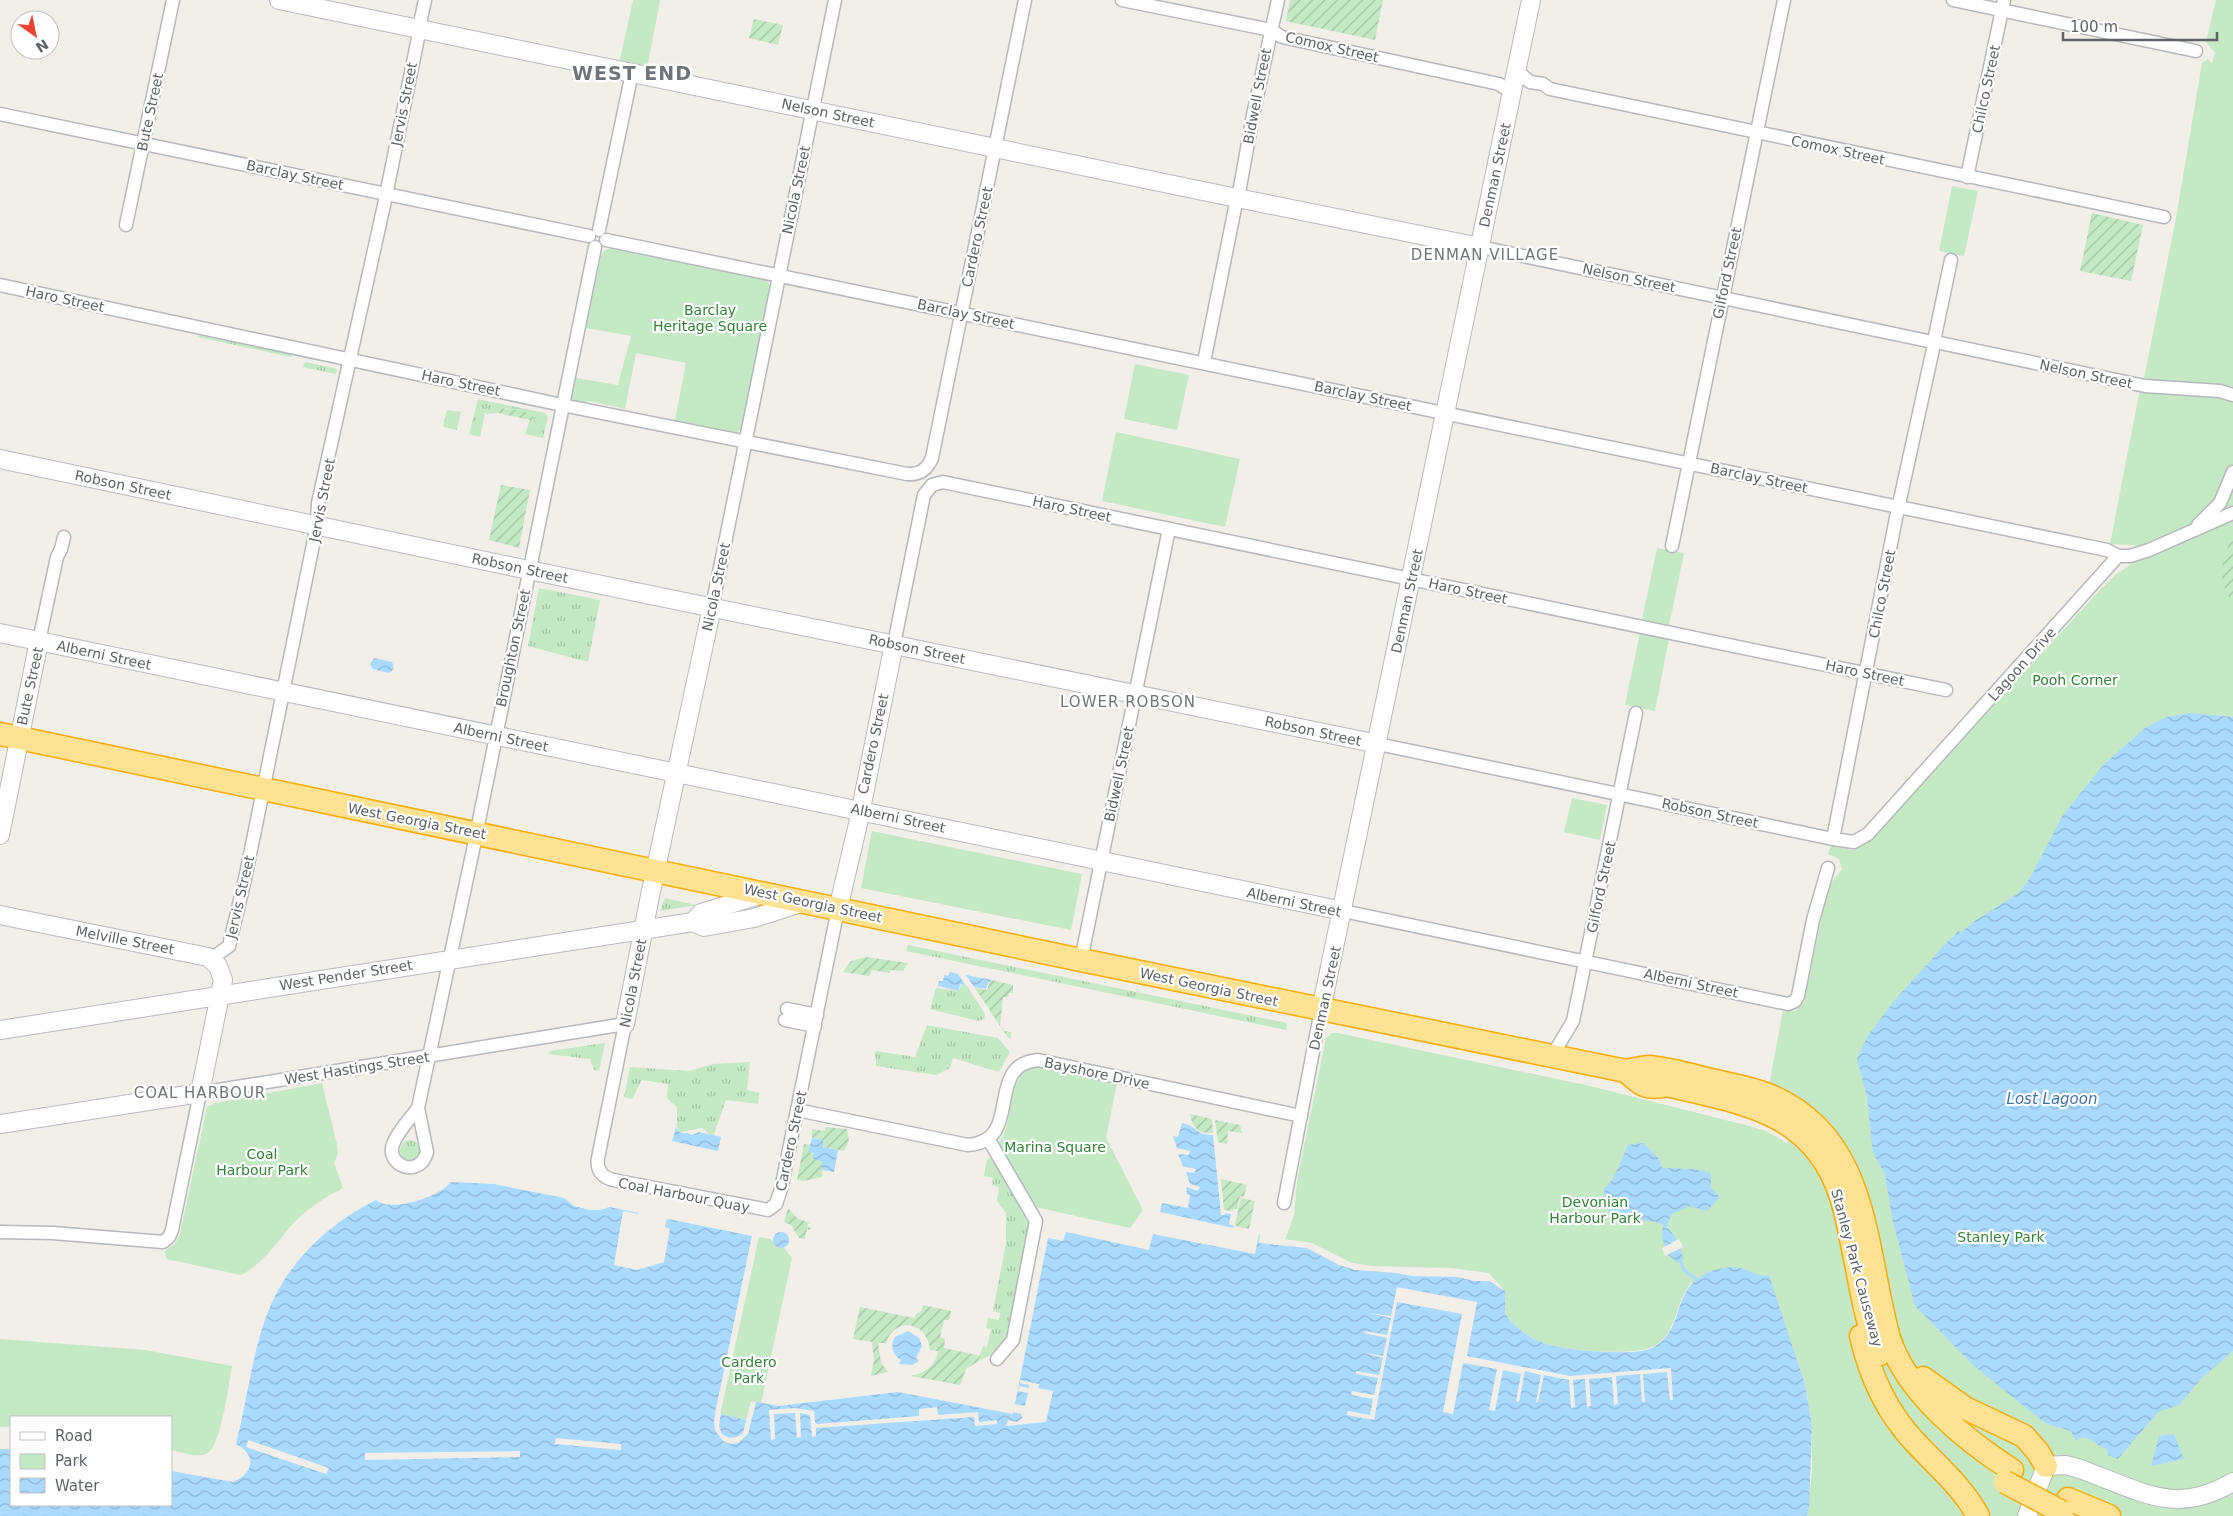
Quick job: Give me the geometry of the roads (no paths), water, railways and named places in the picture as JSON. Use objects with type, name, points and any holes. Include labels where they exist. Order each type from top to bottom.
[{"type":"highway","name":"West Georgia Street","points":[[10,737],[767,893],[1321,1010],[1626,1071],[1648,1067],[1746,1088],[1781,1115]]},
{"type":"highway","name":"West Georgia Street","points":[[1626,1071],[1640,1084],[1654,1088],[1667,1085],[1781,1115]]},
{"type":"highway","points":[[1654,1088],[1669,1097],[1759,1120],[1781,1115]]},
{"type":"highway","name":"Stanley Park Causeway","points":[[1781,1115],[1810,1144],[1833,1174],[1842,1202],[1871,1330],[1887,1368],[1907,1396],[1939,1430],[1971,1458],[2068,1509],[2109,1516]]},
{"type":"highway","name":"Stanley Park Causeway","points":[[1833,1174],[1849,1173],[1858,1198],[1893,1350],[1903,1368],[1920,1390],[2008,1476]]},
{"type":"highway","points":[[1833,1174],[1834,1213],[1864,1349],[1877,1386],[1891,1412],[1906,1432],[1956,1484],[1978,1516]]},
{"type":"highway","points":[[1883,1312],[1904,1353],[1923,1378],[1965,1408],[2024,1436],[2038,1452],[2046,1466]]},
{"type":"street","name":"Bute Street","points":[[126,225],[173,0]]},
{"type":"street","name":"Nelson Street","points":[[279,0],[2145,386],[2220,391],[2233,395]]},
{"type":"street","name":"Jervis Street","points":[[212,959],[223,952],[230,943],[246,880],[317,525],[318,504],[386,194],[425,0]]},
{"type":"street","name":"Nicola Street","points":[[600,1172],[597,1164],[598,1158],[643,929],[712,607],[835,0]]},
{"type":"street","name":"Cardero Street","points":[[923,471],[928,467],[932,458],[1025,0]]},
{"type":"street","name":"Comox Street","points":[[1122,0],[1271,30],[1282,37],[1499,84],[1512,94]]},
{"type":"street","name":"Bidwell Street","points":[[1204,362],[1278,0]]},
{"type":"street","name":"Denman Street","points":[[1284,1203],[1321,1010],[1378,744],[1531,0]]},
{"type":"street","name":"Gilford Street","points":[[1672,546],[1784,0]]},
{"type":"street","points":[[1953,0],[2003,5],[2196,51]]},
{"type":"street","name":"Chilco Street","points":[[1967,177],[2003,5]]},
{"type":"street","name":"Comox Street","points":[[1516,71],[1530,82],[1543,84],[1550,89],[2164,217]]},
{"type":"street","name":"Broughton Street","points":[[396,1139],[418,1108],[448,960],[477,833],[562,405],[632,73]]},
{"type":"street","name":"Barclay Street","points":[[0,114],[2106,550],[2118,556]]},
{"type":"street","name":"Chilco Street","points":[[1833,839],[1950,260]]},
{"type":"street","name":"Haro Street","points":[[0,285],[562,405],[906,474],[916,474],[923,471]]},
{"type":"street","points":[[2220,391],[2233,385]]},
{"type":"street","name":"Robson Street","points":[[0,459],[1833,839]]},
{"type":"street","points":[[2232,476],[2230,494],[2233,502]]},
{"type":"street","points":[[2192,530],[2220,503],[2232,476]]},
{"type":"street","name":"Haro Street","points":[[932,485],[944,482],[1946,690]]},
{"type":"street","name":"Cardero Street","points":[[771,1208],[779,1197],[924,495],[932,485]]},
{"type":"street","points":[[2118,556],[2130,556],[2149,550],[2233,513]]},
{"type":"street","name":"Bidwell Street","points":[[1081,960],[1169,529]]},
{"type":"street","name":"Bute Street","points":[[0,835],[10,737],[39,641],[57,557],[64,537]]},
{"type":"street","name":"Lagoon Drive","points":[[1833,839],[1854,842],[1868,834],[2118,556]]},
{"type":"street","name":"Alberni Street","points":[[0,633],[860,810],[1786,1004],[1795,1002],[1798,996],[1813,920],[1828,868]]},
{"type":"street","name":"Gilford Street","points":[[1552,1056],[1573,1021],[1636,713]]},
{"type":"street","name":"West Pender Street","points":[[693,922],[701,914],[767,893]]},
{"type":"street","name":"West Pender Street","points":[[0,1030],[643,929],[693,922],[704,927],[754,918],[805,902]]},
{"type":"street","name":"Melville Street","points":[[0,915],[212,959]]},
{"type":"street","points":[[0,1232],[53,1233],[163,1242],[169,1237],[221,994],[223,980],[221,970],[212,959]]},
{"type":"street","points":[[786,1015],[816,1021]]},
{"type":"street","name":"West Hastings Street","points":[[0,1124],[625,1024]]},
{"type":"street","name":"Bayshore Drive","points":[[989,1140],[997,1131],[1011,1075],[1021,1065],[1033,1060],[1044,1060],[1301,1116]]},
{"type":"street","name":"Broughton Street","points":[[418,1108],[427,1146]]},
{"type":"street","points":[[797,1110],[968,1145],[979,1144],[989,1140],[1036,1222],[1014,1340],[996,1358]]},
{"type":"street","points":[[411,1132],[421,1137],[427,1146],[426,1157],[420,1164],[412,1167],[398,1163],[393,1156],[392,1148],[396,1139],[400,1135],[411,1132]]},
{"type":"street","name":"Coal Harbour Quay","points":[[600,1172],[603,1176],[613,1180],[762,1210],[771,1208]]},
{"type":"street","points":[[2027,1516],[2046,1466],[2065,1465],[2078,1468],[2157,1498],[2195,1498],[2214,1493],[2233,1482]]},
{"type":"water","points":[[374,658],[392,662],[394,669],[389,673],[373,669],[370,664]]},
{"type":"water","name":"Lost Lagoon","points":[[2191,713],[2233,717],[2233,1351],[2200,1380],[2179,1405],[2158,1412],[2118,1459],[2108,1455],[2107,1449],[2089,1439],[2082,1437],[2076,1441],[2071,1431],[2045,1423],[1974,1366],[1915,1306],[1892,1218],[1885,1174],[1873,1153],[1867,1097],[1857,1059],[1867,1037],[1893,1002],[1949,940],[1959,931],[1960,933],[1976,920],[2019,893],[2030,878],[2063,815],[2104,764],[2145,728],[2166,717]]},
{"type":"water","points":[[950,972],[958,974],[966,986],[960,984],[959,991],[938,986],[939,981],[943,981],[944,975],[948,976]]},
{"type":"water","points":[[966,975],[992,980],[988,983],[986,989],[974,987]]},
{"type":"water","points":[[1182,1123],[1191,1126],[1202,1134],[1213,1135],[1221,1215],[1225,1213],[1231,1214],[1229,1224],[1234,1226],[1233,1228],[1160,1212],[1162,1203],[1188,1208],[1190,1195],[1187,1194],[1186,1187],[1198,1191],[1200,1187],[1190,1184],[1186,1172],[1194,1173],[1196,1169],[1183,1166],[1178,1154],[1189,1155],[1190,1151],[1177,1148],[1173,1136],[1178,1137]]},
{"type":"water","points":[[676,1128],[678,1131],[692,1135],[699,1132],[721,1137],[718,1151],[672,1141]]},
{"type":"water","points":[[812,1138],[823,1140],[823,1147],[838,1150],[834,1172],[822,1170],[822,1161],[813,1159],[814,1153],[808,1152]]},
{"type":"water","points":[[1644,1143],[1659,1159],[1662,1168],[1693,1169],[1711,1173],[1711,1188],[1720,1197],[1707,1211],[1689,1206],[1671,1215],[1667,1227],[1681,1250],[1683,1259],[1678,1263],[1666,1253],[1662,1235],[1663,1225],[1652,1221],[1624,1221],[1616,1219],[1610,1214],[1606,1205],[1604,1189],[1613,1179],[1628,1145]]},
{"type":"water","points":[[451,1182],[493,1184],[564,1198],[574,1206],[590,1210],[601,1210],[609,1207],[752,1236],[715,1413],[747,1420],[753,1401],[778,1406],[898,1392],[1013,1414],[1048,1238],[1063,1241],[1066,1232],[1149,1250],[1153,1234],[1255,1254],[1259,1234],[1311,1245],[1352,1265],[1479,1274],[1505,1290],[1505,1313],[1513,1323],[1529,1336],[1541,1342],[1568,1349],[1596,1351],[1625,1352],[1655,1347],[1669,1332],[1684,1296],[1696,1280],[1714,1270],[1736,1267],[1758,1275],[1769,1275],[1805,1384],[1812,1427],[1809,1508],[1807,1516],[0,1516],[0,1449],[10,1449],[10,1506],[172,1506],[172,1471],[233,1482],[240,1478],[249,1469],[250,1459],[248,1454],[236,1444],[262,1330],[275,1295],[298,1261],[326,1233],[358,1210],[376,1200],[383,1204],[404,1204],[426,1198],[445,1188]]},
{"type":"water","points":[[781,1232],[787,1234],[789,1240],[787,1246],[781,1248],[775,1246],[773,1240],[775,1234]]},
{"type":"water","points":[[908,1331],[919,1338],[922,1346],[916,1358],[919,1361],[912,1365],[899,1364],[901,1360],[892,1347],[895,1337]]},
{"type":"water","points":[[2174,1434],[2184,1459],[2151,1466],[2159,1436]]},
{"type":"waterway","points":[[1681,1262],[1684,1270],[1696,1279]]},
{"type":"district","name":"WEST END","points":[[632,73]]},
{"type":"district","name":"DENMAN VILLAGE","points":[[1485,255]]},
{"type":"district","name":"LOWER ROBSON","points":[[1128,702]]},
{"type":"district","name":"COAL HARBOUR","points":[[200,1093]]},
{"type":"park label","name":"Barclay Heritage Square","points":[[710,318]]},
{"type":"park label","name":"Pooh Corner","points":[[2075,680]]},
{"type":"park label","name":"Marina Square","points":[[1055,1147]]},
{"type":"park label","name":"Coal Harbour Park","points":[[262,1162]]},
{"type":"park label","name":"Devonian Harbour Park","points":[[1595,1210]]},
{"type":"park label","name":"Stanley Park","points":[[2001,1237]]},
{"type":"park label","name":"Cardero Park","points":[[749,1370]]}]
